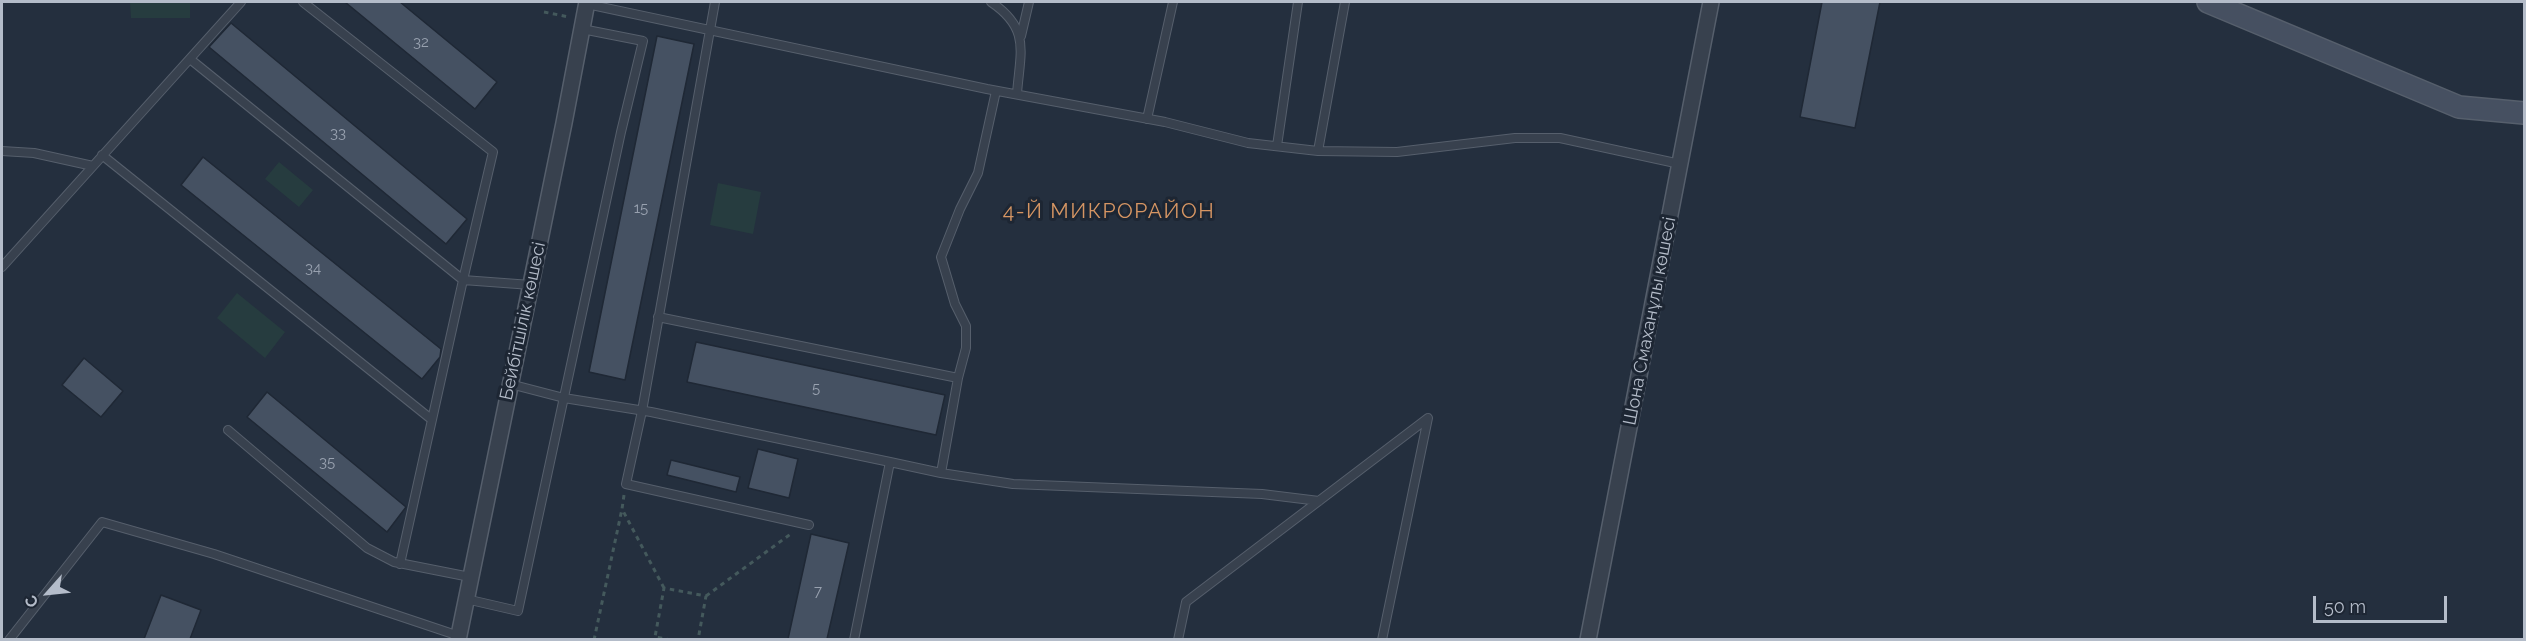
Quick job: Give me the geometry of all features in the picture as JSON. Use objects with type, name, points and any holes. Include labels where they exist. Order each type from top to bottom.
[{"type":"main road","points":[[2208,2],[2459,107],[2524,113]]},
{"type":"street","name":"Шона Смаханұлы көшесі","points":[[1588,639],[1711,2]]},
{"type":"street","name":"Бейбітшілік көшесі","points":[[458,638],[587,3]]},
{"type":"lane","points":[[2,267],[242,2]]},
{"type":"lane","points":[[303,2],[493,152],[400,564]]},
{"type":"lane","points":[[715,2],[642,411],[626,484],[809,525]]},
{"type":"lane","points":[[991,2],[1012,19],[1021,36]]},
{"type":"lane","points":[[1017,94],[1021,36],[1029,2]]},
{"type":"lane","points":[[1147,119],[1173,2]]},
{"type":"lane","points":[[1277,146],[1298,2]]},
{"type":"lane","points":[[1318,151],[1345,2]]},
{"type":"lane","points":[[587,3],[996,91],[1147,119],[1248,143],[1318,151],[1397,152],[1515,138],[1560,138],[1680,164]]},
{"type":"lane","points":[[466,599],[518,611],[643,41],[582,29]]},
{"type":"lane","points":[[190,59],[463,280],[531,285]]},
{"type":"lane","points":[[941,473],[958,378],[966,348],[966,326],[955,304],[941,257],[960,209],[978,173],[996,91]]},
{"type":"lane","points":[[2,151],[34,153],[93,166]]},
{"type":"lane","points":[[102,155],[431,419]]},
{"type":"lane","points":[[658,317],[958,378]]},
{"type":"lane","points":[[510,384],[564,398],[642,411],[941,473],[1013,484],[1262,494],[1319,501]]},
{"type":"lane","points":[[1178,639],[1186,602],[1428,418],[1382,639]]},
{"type":"lane","points":[[228,430],[367,548],[400,564],[470,577]]},
{"type":"lane","points":[[854,639],[890,462]]},
{"type":"lane","points":[[9,639],[102,522],[214,554],[458,638]]},
{"type":"path","points":[[594,639],[626,484]]},
{"type":"path","points":[[622,510],[664,588],[654,638],[671,639]]},
{"type":"path","points":[[698,639],[706,596],[790,534],[809,525]]},
{"type":"path","points":[[664,588],[706,596]]},
{"type":"green space","points":[[130,2],[190,2],[190,18],[131,18]]},
{"type":"green space","points":[[279,162],[313,190],[299,207],[265,179]]},
{"type":"green space","points":[[718,183],[761,192],[753,234],[710,225]]},
{"type":"green space","points":[[237,293],[285,332],[265,358],[217,318]]},
{"type":"building","points":[[345,2],[400,2],[497,82],[475,109]]},
{"type":"building","points":[[1822,2],[1880,2],[1855,128],[1800,117]]},
{"type":"building","points":[[231,23],[467,219],[446,244],[209,47]]},
{"type":"building","points":[[657,36],[694,44],[625,380],[589,372]]},
{"type":"building","points":[[203,157],[441,349],[440,357],[422,379],[181,185]]},
{"type":"building","points":[[696,342],[945,395],[936,435],[687,382]]},
{"type":"building","points":[[84,358],[123,391],[101,417],[62,385]]},
{"type":"building","points":[[267,392],[406,507],[387,532],[247,417]]},
{"type":"building","points":[[758,449],[798,459],[789,498],[748,488]]},
{"type":"building","points":[[671,460],[740,477],[736,492],[667,475]]},
{"type":"building","points":[[811,534],[849,543],[827,639],[788,639]]},
{"type":"building","points":[[161,595],[201,610],[190,639],[144,639]]},
{"type":"district","name":"4-Й МИКРОРАЙОН","points":[[1109,212]]}]
